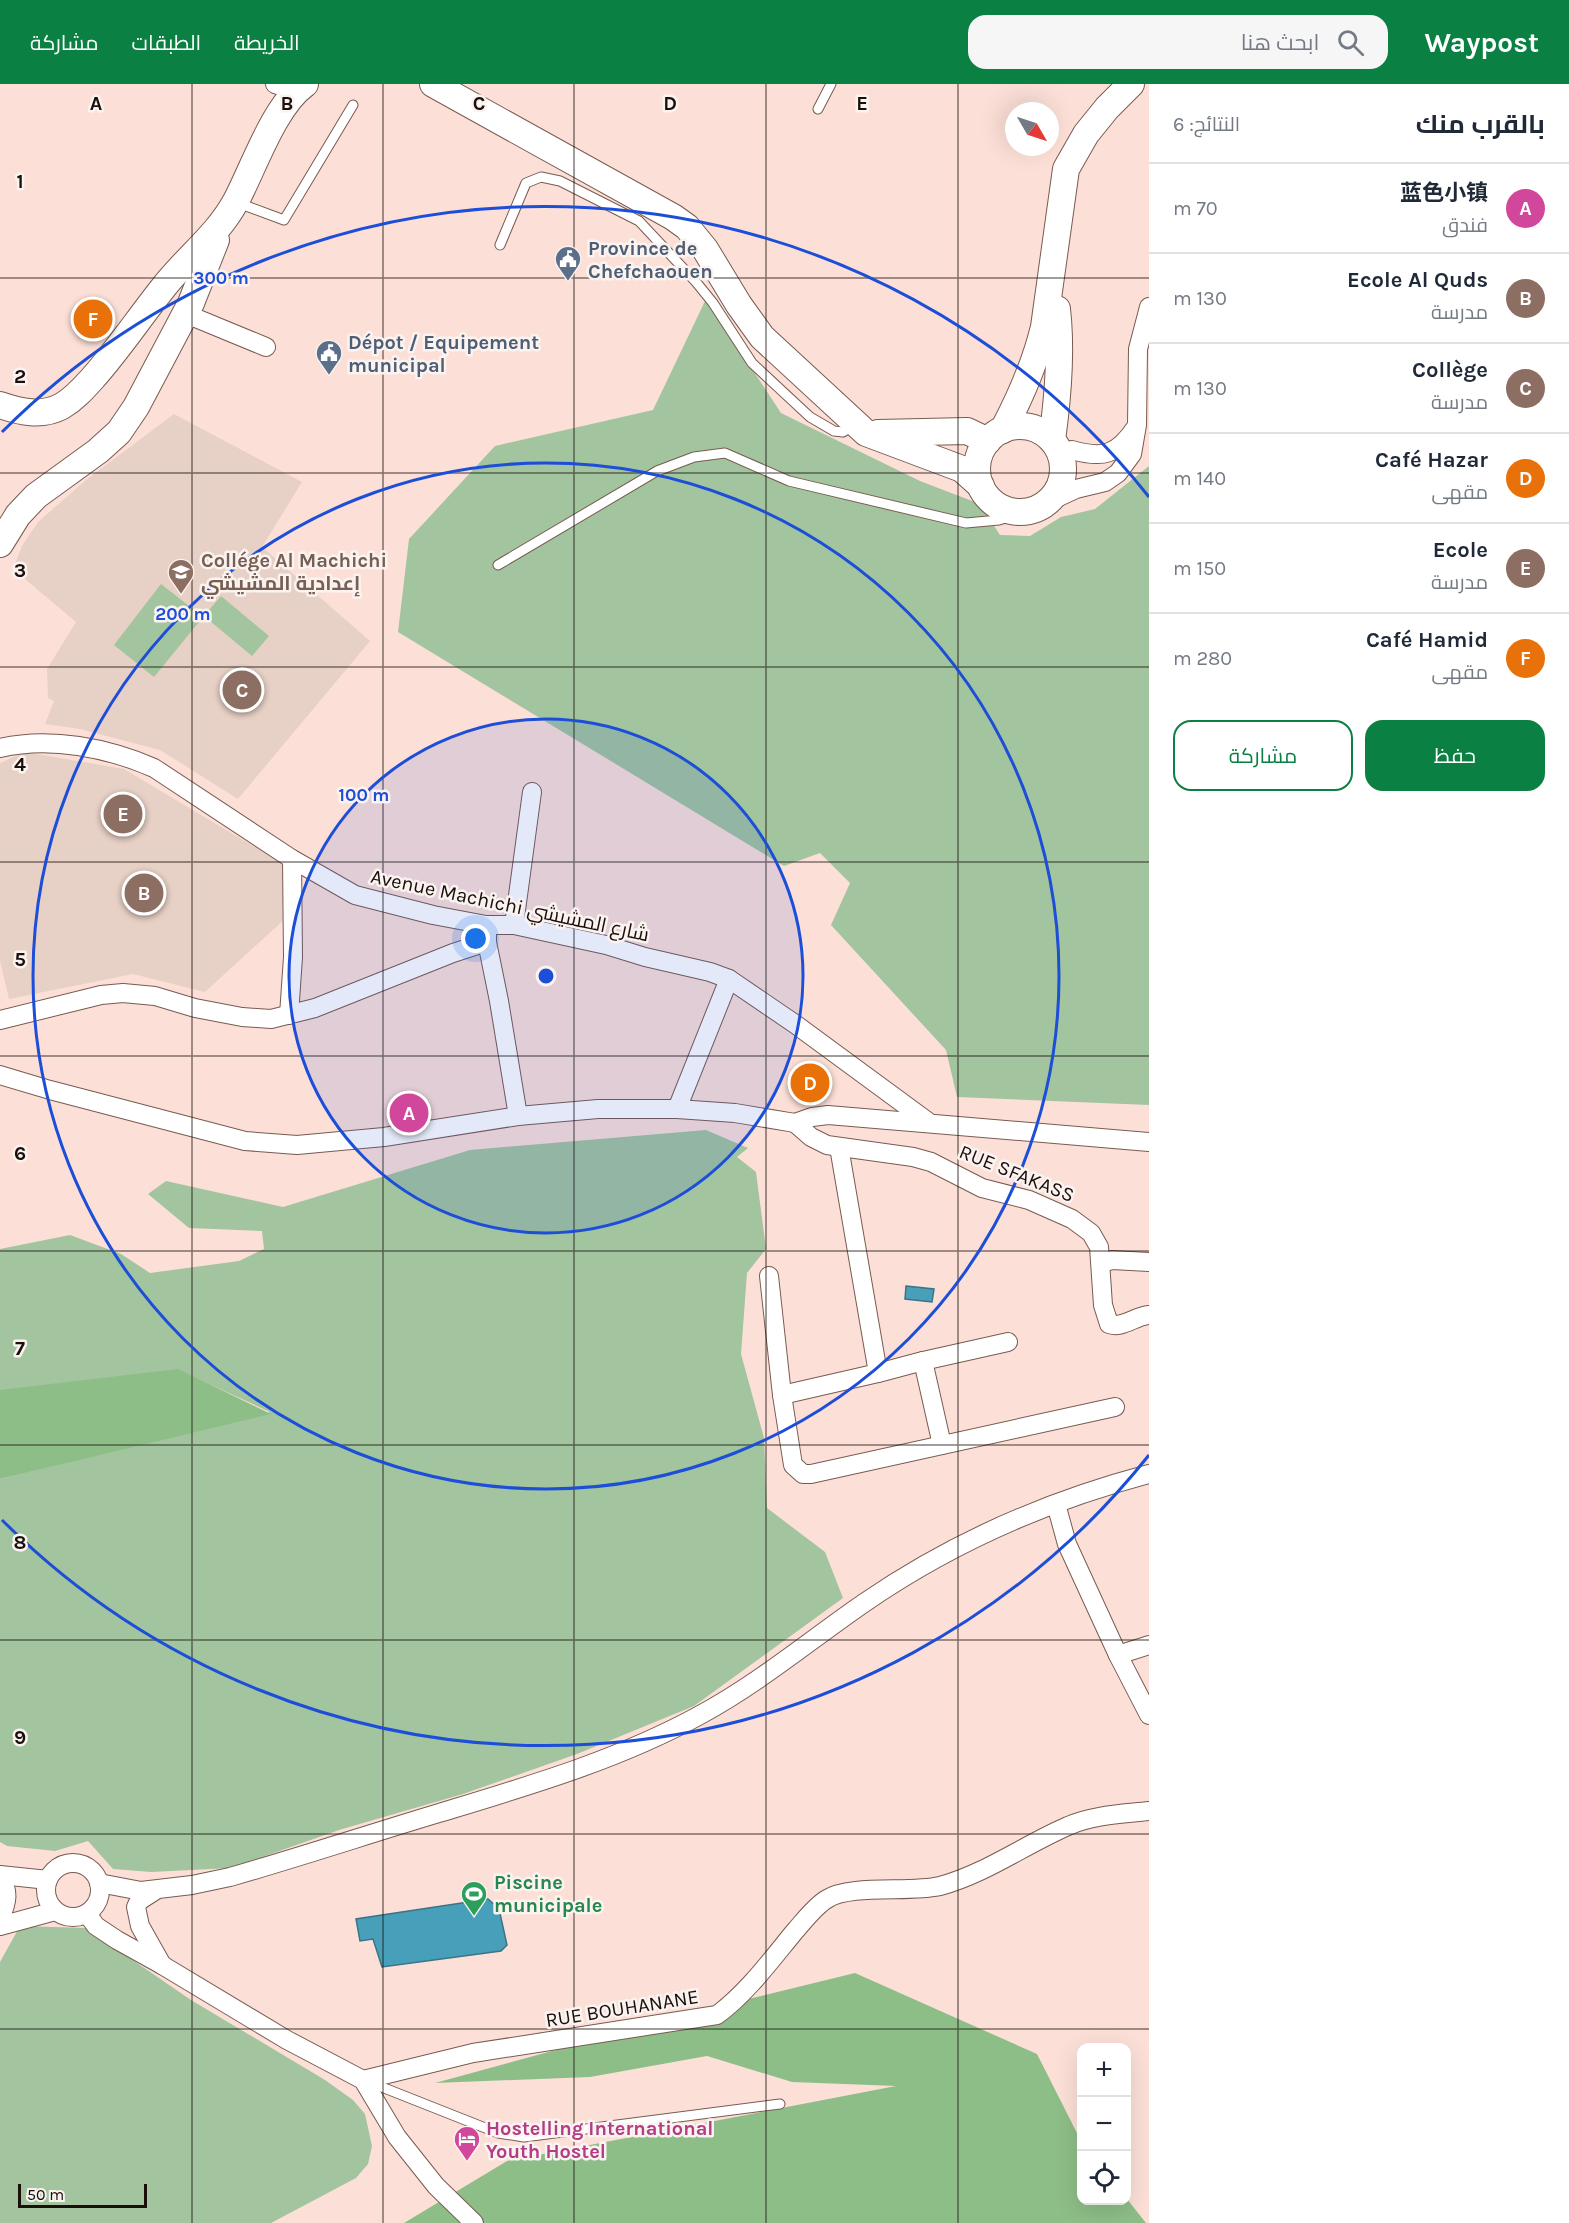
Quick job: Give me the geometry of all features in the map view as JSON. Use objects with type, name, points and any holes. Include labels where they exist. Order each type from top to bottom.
[{"type":"street","points":[[433,84],[658,207],[687,227],[705,249],[739,306],[762,337],[861,429],[962,470],[981,486]]},
{"type":"street","points":[[1131,84],[1086,134],[1066,169],[1040,344],[1017,404],[996,436],[982,451],[978,462],[981,486],[988,498],[998,506],[1011,511],[1025,512],[1076,489],[1105,482],[1118,473],[1132,454],[1137,425],[1138,349],[1149,307]]},
{"type":"street","points":[[0,544],[18,515],[36,496],[98,451],[119,432],[136,408],[189,307],[221,226],[236,202],[291,86]]},
{"type":"street","points":[[0,405],[24,413],[40,412],[61,407],[77,395],[112,357],[163,288],[221,226]]},
{"type":"street","points":[[1050,501],[1062,480],[1063,468],[1057,448],[1059,349],[1052,273]]},
{"type":"street","points":[[163,288],[182,285],[185,287],[189,307]]},
{"type":"street","points":[[189,307],[266,347]]},
{"type":"street","points":[[861,429],[967,431],[996,436],[1016,427],[1029,427],[1041,432],[1057,448],[1093,455],[1108,453],[1122,444],[1137,425]]},
{"type":"street","name":"Avenue Machichi شارع المشيشي","points":[[0,748],[53,743],[129,757],[154,768],[292,859],[355,895],[433,915],[487,934],[514,925],[606,945],[729,979],[785,1017],[929,1123]]},
{"type":"street","points":[[514,925],[532,792]]},
{"type":"street","points":[[289,1015],[293,957],[292,859]]},
{"type":"street","points":[[0,1020],[101,995],[123,993],[155,996],[195,1008],[242,1017],[272,1019],[315,1008],[453,953],[487,934],[518,1116]]},
{"type":"street","points":[[677,1109],[729,979]]},
{"type":"street","points":[[0,1074],[50,1090],[245,1141],[297,1145],[393,1136],[518,1116],[598,1109],[677,1109],[735,1113],[795,1123],[828,1114],[1149,1142]]},
{"type":"street","name":"RUE SFAKASS","points":[[795,1123],[814,1139],[839,1147],[913,1157],[931,1162],[991,1191],[1017,1196],[1072,1220],[1091,1233],[1099,1247],[1102,1298],[1109,1324],[1115,1326],[1149,1315]]},
{"type":"street","points":[[839,1147],[878,1373]]},
{"type":"street","points":[[1101,1263],[1112,1260],[1149,1262]]},
{"type":"street","points":[[769,1276],[782,1395],[793,1465],[803,1474],[1115,1407]]},
{"type":"street","points":[[782,1395],[1008,1342]]},
{"type":"street","points":[[923,1361],[942,1445]]},
{"type":"street","points":[[99,1883],[141,1891],[192,1885],[267,1866],[566,1774],[625,1751],[700,1716],[746,1688],[862,1604],[941,1554],[992,1529],[1056,1504],[1149,1474]]},
{"type":"street","points":[[1056,1504],[1067,1544],[1118,1655],[1149,1715]]},
{"type":"street","points":[[1118,1655],[1149,1645]]},
{"type":"street","name":"RUE BOUHANANE","points":[[363,2080],[473,2053],[717,2015],[741,1993],[810,1914],[827,1898],[846,1893],[943,1885],[979,1871],[1071,1825],[1149,1811]]},
{"type":"street","points":[[75,1863],[86,1866],[94,1873],[99,1883],[100,1895],[95,1906],[87,1914],[76,1917],[65,1916],[56,1911],[48,1902],[46,1891],[48,1880],[54,1870],[64,1864],[75,1863]]},
{"type":"street","points":[[0,1876],[48,1880]]},
{"type":"street","points":[[0,1876],[6,1886],[8,1898],[0,1919]]},
{"type":"street","points":[[157,1889],[139,1901],[136,1907],[140,1926],[162,1965]]},
{"type":"street","points":[[0,1926],[56,1911]]},
{"type":"street","points":[[87,1914],[96,1926],[110,1936],[287,2040],[363,2080],[398,2137],[436,2187],[474,2223]]},
{"type":"lane","points":[[818,109],[831,84]]},
{"type":"lane","points":[[236,202],[284,220],[353,105]]},
{"type":"lane","points":[[500,245],[526,183],[541,177],[570,186],[639,221],[713,303],[752,363],[810,417],[834,431],[861,429]]},
{"type":"lane","points":[[498,565],[657,471],[694,457],[725,453],[789,482],[966,523],[999,520],[1025,512]]},
{"type":"lane","points":[[363,2080],[498,2133],[524,2137],[780,2104]]},
{"type":"shaded area","name":"Collége Al Machichi إعدادية المشيشي","points":[[174,414],[302,482],[262,547],[370,641],[238,799],[160,750],[80,729],[45,724],[54,701],[48,698],[47,669],[76,622],[13,569],[22,546],[38,522],[86,480]]},
{"type":"shaded area","points":[[25,752],[124,769],[290,868],[287,917],[205,992],[133,974],[9,999],[0,961],[0,763]]},
{"type":"green space","points":[[706,299],[781,413],[920,481],[980,504],[1000,535],[1030,536],[1061,517],[1095,509],[1149,466],[1149,1105],[957,1097],[946,1050],[831,925],[850,883],[820,853],[784,866],[398,632],[409,539],[495,446],[653,410]]},
{"type":"green space","points":[[161,584],[203,617],[154,677],[114,645]]},
{"type":"green space","points":[[221,596],[269,636],[252,656],[204,616]]},
{"type":"green space","points":[[706,1130],[748,1148],[737,1157],[756,1172],[766,1249],[747,1273],[741,1354],[764,1438],[767,1508],[825,1552],[843,1598],[694,1706],[577,1754],[463,1794],[339,1830],[231,1868],[151,1872],[113,1869],[88,1841],[55,1851],[7,1846],[0,1842],[0,1479],[270,1412],[178,1370],[0,1391],[0,1249],[70,1235],[121,1254],[150,1273],[239,1261],[264,1249],[262,1231],[189,1228],[148,1194],[166,1181],[283,1207],[470,1150]]},
{"type":"green space","points":[[178,1369],[271,1414],[0,1479],[0,1390]]},
{"type":"green space","points":[[20,1926],[86,1928],[191,2000],[325,2080],[353,2100],[365,2114],[372,2146],[368,2164],[356,2178],[271,2223],[0,2223],[0,1962]]},
{"type":"green space","points":[[855,1973],[1037,2054],[1077,2133],[1077,2205],[1131,2204],[1146,2223],[404,2223],[507,2161],[896,2086],[792,2082],[707,2056],[590,2077],[435,2083],[695,2012]]},
{"type":"water","points":[[906,1286],[934,1289],[932,1302],[905,1299]]},
{"type":"water","points":[[488,1899],[499,1909],[507,1945],[501,1951],[382,1967],[373,1939],[360,1941],[356,1919]]},
{"type":"place","name":"Province de Chefchaouen","points":[[568,282]]},
{"type":"place","name":"Café Hamid","points":[[93,319]]},
{"type":"place","name":"Dépot / Equipement municipal","points":[[329,376]]},
{"type":"place","name":"Collége Al Machichi إعدادية المشيشي","points":[[181,595]]},
{"type":"place","name":"Collège","points":[[242,690]]},
{"type":"place","name":"Ecole","points":[[123,814]]},
{"type":"place","name":"Ecole Al Quds","points":[[144,893]]},
{"type":"place","name":"Café Hazar","points":[[810,1083]]},
{"type":"place","name":"蓝色小镇","points":[[409,1113]]},
{"type":"place","name":"Piscine municipale","points":[[474,1917]]},
{"type":"place","name":"Hostelling International Youth Hostel","points":[[467,2162]]}]
